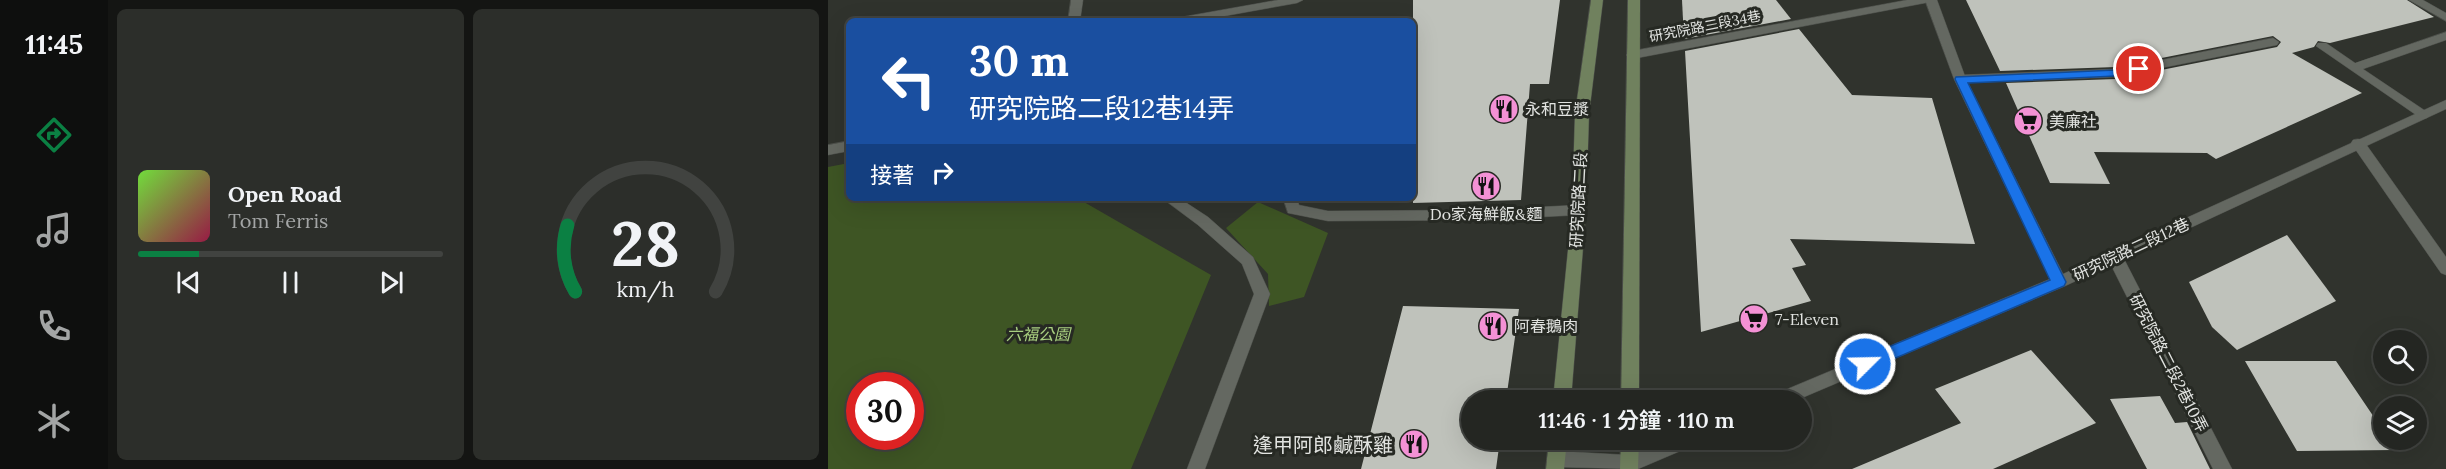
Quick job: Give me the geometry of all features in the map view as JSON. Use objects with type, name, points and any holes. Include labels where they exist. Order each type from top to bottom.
[{"type":"main road","name":"研究院路二段","points":[[1563,390],[1579,210],[1582,114],[1597,0]]},
{"type":"main road","points":[[1630,390],[1634,0]]},
{"type":"main road","points":[[1629,466],[1630,450]]},
{"type":"street","points":[[1074,18],[1077,0]]},
{"type":"street","points":[[1196,18],[1297,0]]},
{"type":"street","name":"研究院路二段34巷","points":[[1632,55],[1925,0]]},
{"type":"street","points":[[1931,0],[1960,79],[2059,282]]},
{"type":"street","points":[[2415,0],[2446,18]]},
{"type":"street","points":[[1267,7],[1268,18]]},
{"type":"street","points":[[2354,68],[2446,36]]},
{"type":"street","points":[[1960,79],[2116,73],[2273,42]]},
{"type":"street","points":[[2322,46],[2422,115]]},
{"type":"street","name":"研究院路二段12巷","points":[[1803,390],[2059,282],[2446,104]]},
{"type":"street","points":[[2358,143],[2446,269]]},
{"type":"street","points":[[828,150],[846,147]]},
{"type":"street","points":[[1173,201],[1203,221],[1248,261],[1262,294],[1196,469]]},
{"type":"street","points":[[1291,201],[1293,209],[1328,216],[1482,215],[1579,210]]},
{"type":"street","name":"研究院路二段2巷10弄","points":[[2115,257],[2223,469]]},
{"type":"street","points":[[1556,464],[1629,466],[1664,450]]},
{"type":"green space","name":"六福公園","points":[[846,164],[846,201],[1082,201],[1211,275],[1131,469],[828,469],[828,167]]},
{"type":"green space","points":[[1258,202],[1328,233],[1304,297],[1269,306],[1268,274],[1226,228]]},
{"type":"building","points":[[1413,0],[1560,0],[1549,84],[1530,84],[1521,200],[1413,203],[1416,201],[1416,18],[1413,18]]},
{"type":"building","points":[[1682,0],[1776,0],[1791,19],[1684,39]]},
{"type":"building","points":[[1966,0],[2407,0],[2434,17],[2330,43],[2318,41],[2314,47],[2292,53],[2362,93],[2216,159],[2207,153],[2094,152],[2110,184],[2050,183],[2006,83],[2116,79],[2277,47],[2281,42],[2273,36],[2116,67],[2000,71]]},
{"type":"building","points":[[1799,29],[1852,95],[1932,98],[1975,244],[1790,239],[1806,265],[1792,268],[1811,301],[1701,332],[1685,51]]},
{"type":"building","points":[[2287,235],[2336,301],[2237,350],[2212,327],[2189,282]]},
{"type":"building","points":[[1403,306],[1519,309],[1507,390],[1461,390],[1461,450],[1499,450],[1496,469],[1361,469]]},
{"type":"building","points":[[2031,350],[2096,423],[1993,469],[1852,469],[1961,423],[1935,389]]},
{"type":"building","points":[[2245,361],[2336,361],[2373,416],[2373,450],[2395,450],[2297,451]]},
{"type":"building","points":[[2160,396],[2175,423],[2187,422],[2210,469],[2147,469],[2110,399]]},
{"type":"place","name":"永和豆漿","points":[[1504,109]]},
{"type":"place","name":"美廉社","points":[[2028,121]]},
{"type":"place","name":"Do家海鮮飯&麵","points":[[1486,186]]},
{"type":"place","name":"7-Eleven","points":[[1754,319]]},
{"type":"place","name":"阿春鵝肉","points":[[1493,326]]},
{"type":"place","name":"逢甲阿郎鹹酥雞","points":[[1414,444]]},
{"type":"route","points":[[1865,364],[2059,282],[1960,79],[2116,73],[2139,69]]}]
